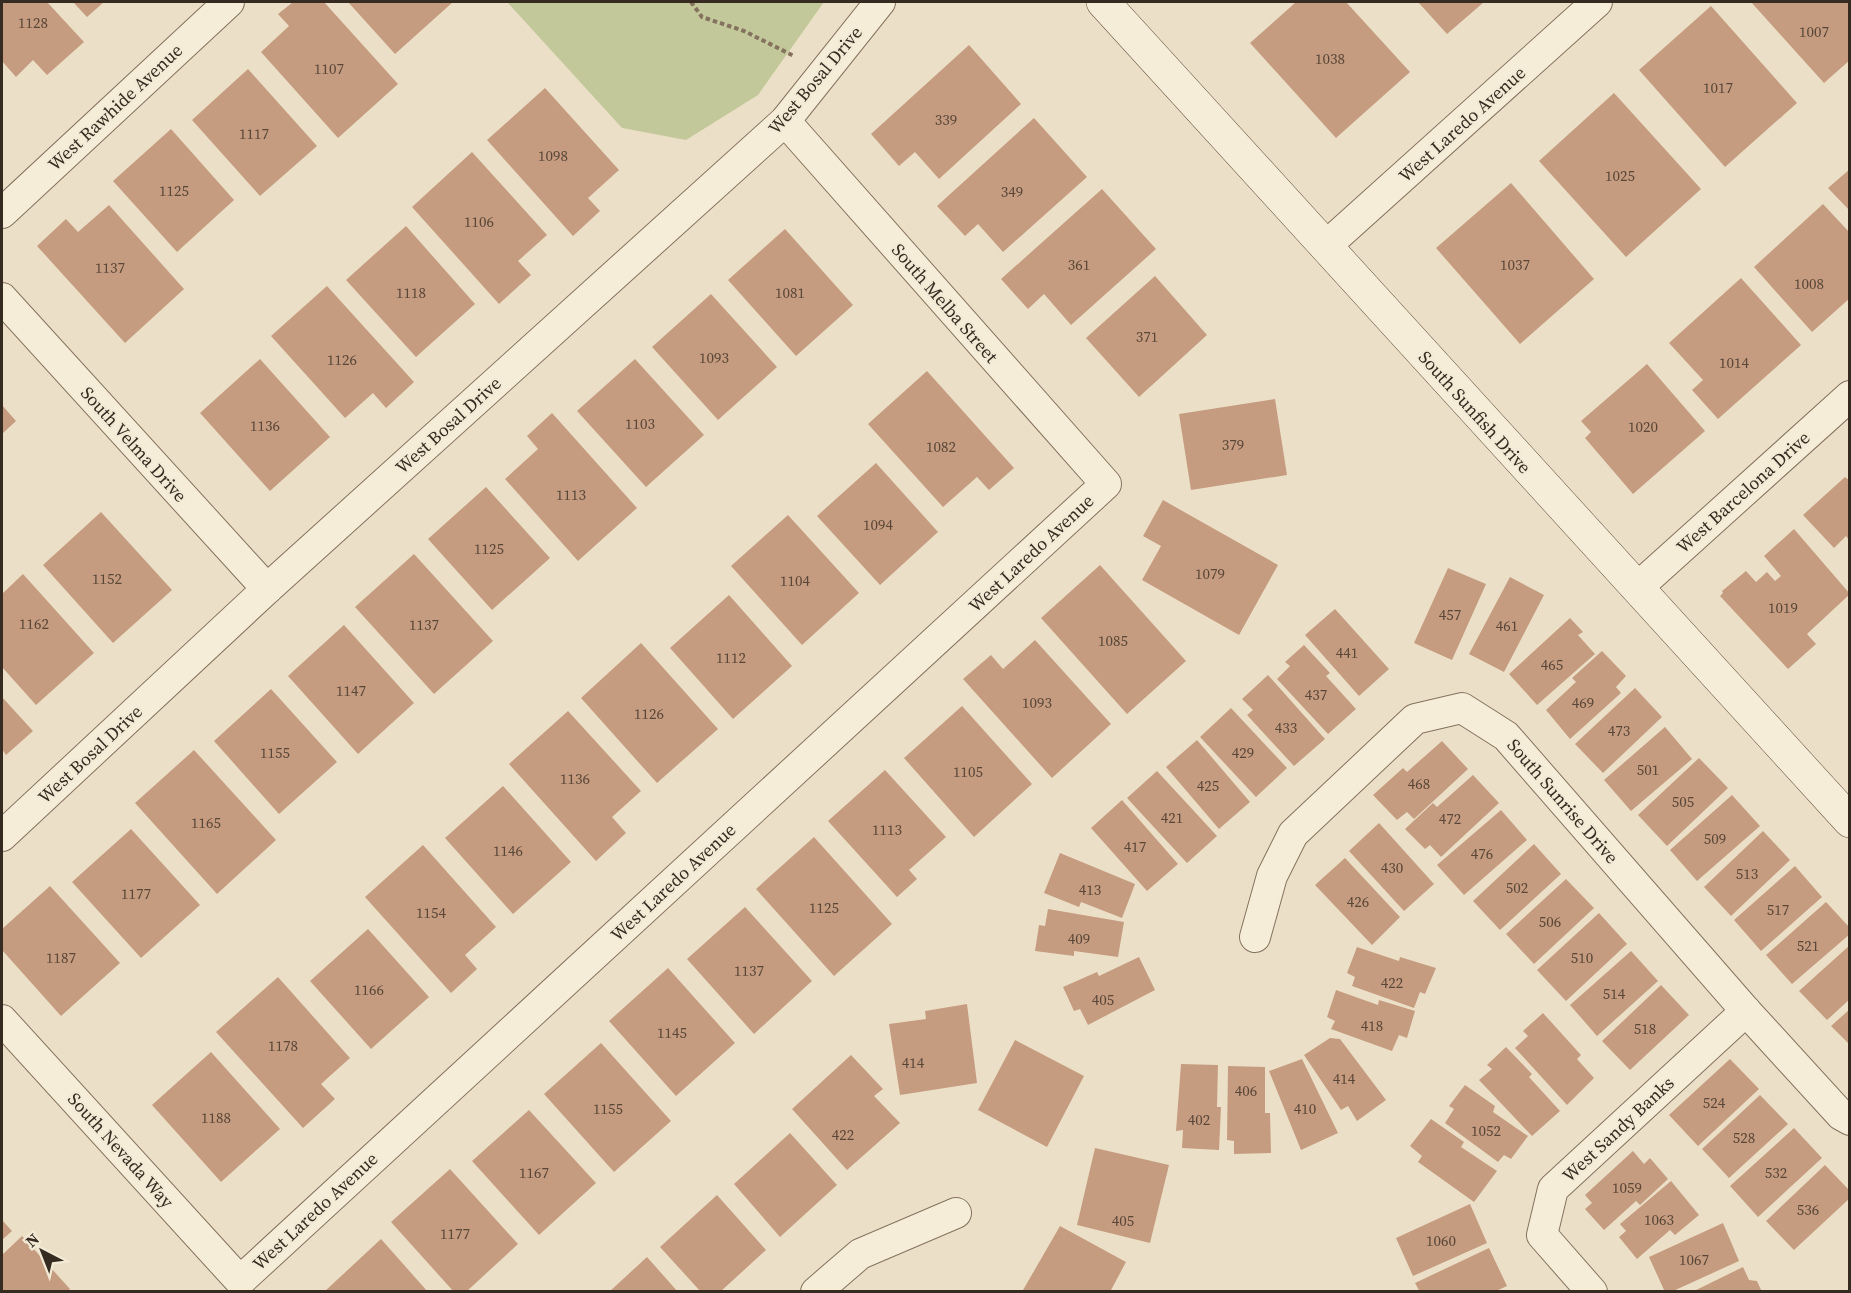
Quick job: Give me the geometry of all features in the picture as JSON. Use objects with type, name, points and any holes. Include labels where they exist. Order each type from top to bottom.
[{"type":"street","name":"West Rawhide Avenue","points":[[2,213],[229,2]]},
{"type":"street","name":"West Bosal Drive","points":[[2,836],[267,589],[785,121],[880,2]]},
{"type":"street","name":"South Sunfish Drive","points":[[1103,2],[1850,820]]},
{"type":"street","name":"West Laredo Avenue","points":[[1326,246],[1597,2]]},
{"type":"street","name":"South Melba Street","points":[[785,121],[1106,484]]},
{"type":"street","name":"South Velma Drive","points":[[2,298],[267,589]]},
{"type":"street","name":"West Barcelona Drive","points":[[1637,588],[1850,396]]},
{"type":"street","name":"West Laredo Avenue","points":[[240,1281],[1106,484]]},
{"type":"street","name":"South Sunrise Drive","points":[[1255,937],[1272,876],[1293,834],[1415,719],[1462,708],[1506,736],[1746,1011],[1842,1115],[1850,1120]]},
{"type":"street","name":"West Sandy Banks","points":[[1592,1292],[1542,1235],[1553,1189],[1746,1011]]},
{"type":"street","name":"South Nevada Way","points":[[2,1020],[240,1281]]},
{"type":"street","points":[[816,1292],[860,1254],[956,1213]]},
{"type":"path","points":[[692,2],[702,17],[744,31],[823,73]]},
{"type":"green space","points":[[507,2],[824,2],[758,95],[686,140],[622,128]]},
{"type":"building","points":[[2,2],[47,2],[84,42],[47,75],[33,60],[16,77],[2,61]]},
{"type":"building","points":[[73,2],[104,2],[87,17]]},
{"type":"building","points":[[293,2],[324,2],[398,84],[338,138],[261,52],[289,26],[278,14]]},
{"type":"building","points":[[348,2],[453,2],[395,54]]},
{"type":"building","points":[[1296,2],[1346,2],[1410,72],[1336,138],[1250,43]]},
{"type":"building","points":[[1418,2],[1484,2],[1447,34]]},
{"type":"building","points":[[1751,2],[1850,2],[1850,60],[1824,83]]},
{"type":"building","points":[[1711,6],[1797,103],[1725,167],[1639,70]]},
{"type":"building","points":[[969,45],[1021,104],[939,179],[915,152],[899,166],[871,134]]},
{"type":"building","points":[[248,69],[317,146],[260,196],[192,120]]},
{"type":"building","points":[[545,88],[619,170],[588,198],[600,211],[573,236],[487,140]]},
{"type":"building","points":[[1614,93],[1701,189],[1626,257],[1539,161]]},
{"type":"building","points":[[1034,118],[1087,177],[1003,252],[978,224],[965,236],[937,206]]},
{"type":"building","points":[[171,129],[234,200],[177,252],[113,181]]},
{"type":"building","points":[[472,152],[547,235],[518,261],[531,275],[499,304],[412,207]]},
{"type":"building","points":[[1850,169],[1850,211],[1828,188]]},
{"type":"building","points":[[1511,183],[1594,279],[1520,344],[1436,248]]},
{"type":"building","points":[[1102,189],[1156,249],[1071,325],[1044,294],[1028,309],[1001,279]]},
{"type":"building","points":[[1823,204],[1850,233],[1850,298],[1812,332],[1754,267]]},
{"type":"building","points":[[109,205],[184,289],[125,343],[37,246],[66,219],[78,232]]},
{"type":"building","points":[[406,226],[475,304],[416,357],[346,280]]},
{"type":"building","points":[[785,229],[853,305],[796,356],[728,280]]},
{"type":"building","points":[[1155,276],[1207,335],[1139,397],[1086,338]]},
{"type":"building","points":[[1741,278],[1801,345],[1718,419],[1692,390],[1703,380],[1669,343]]},
{"type":"building","points":[[327,286],[414,382],[386,408],[373,393],[345,418],[271,336]]},
{"type":"building","points":[[711,294],[777,367],[718,420],[652,347]]},
{"type":"building","points":[[260,359],[330,437],[270,491],[200,413]]},
{"type":"building","points":[[635,359],[704,435],[646,487],[577,411]]},
{"type":"building","points":[[1647,364],[1705,431],[1633,494],[1585,438],[1591,432],[1581,421]]},
{"type":"building","points":[[927,371],[1014,468],[989,490],[977,477],[943,507],[868,424]]},
{"type":"building","points":[[1275,399],[1287,475],[1191,490],[1179,414]]},
{"type":"building","points":[[2,405],[16,421],[2,434]]},
{"type":"building","points":[[552,413],[637,508],[578,561],[505,479],[538,449],[527,436]]},
{"type":"building","points":[[876,463],[938,532],[880,585],[817,516]]},
{"type":"building","points":[[1845,477],[1850,481],[1850,541],[1846,536],[1834,548],[1803,515]]},
{"type":"building","points":[[486,487],[550,558],[492,610],[428,539]]},
{"type":"building","points":[[1163,500],[1278,565],[1239,635],[1142,580],[1161,546],[1143,536]]},
{"type":"building","points":[[101,512],[172,590],[113,643],[43,565]]},
{"type":"building","points":[[788,515],[859,593],[802,645],[731,566]]},
{"type":"building","points":[[1794,529],[1850,594],[1807,634],[1816,644],[1788,669],[1720,596],[1722,591],[1746,571],[1756,582],[1767,572],[1775,581],[1781,576],[1764,556]]},
{"type":"building","points":[[414,554],[493,641],[434,694],[355,607]]},
{"type":"building","points":[[1100,565],[1186,661],[1127,714],[1041,618]]},
{"type":"building","points":[[1448,568],[1486,584],[1452,660],[1414,643]]},
{"type":"building","points":[[23,574],[94,653],[36,705],[2,667],[2,594]]},
{"type":"building","points":[[1510,577],[1544,595],[1504,672],[1469,654]]},
{"type":"building","points":[[729,595],[792,666],[733,719],[670,648]]},
{"type":"building","points":[[1335,609],[1389,669],[1359,696],[1305,635]]},
{"type":"building","points":[[1570,618],[1583,632],[1578,635],[1595,654],[1537,705],[1509,674]]},
{"type":"building","points":[[344,625],[414,703],[358,754],[288,676]]},
{"type":"building","points":[[1035,640],[1111,724],[1052,778],[963,679],[991,655],[1003,669]]},
{"type":"building","points":[[641,643],[718,729],[657,783],[581,698]]},
{"type":"building","points":[[1304,645],[1330,673],[1326,676],[1356,709],[1328,734],[1277,679],[1290,666],[1285,662]]},
{"type":"building","points":[[1602,651],[1626,676],[1616,687],[1621,693],[1570,739],[1546,710],[1576,682],[1572,678]]},
{"type":"building","points":[[1268,675],[1325,739],[1294,766],[1247,715],[1253,710],[1242,699]]},
{"type":"building","points":[[1635,688],[1662,717],[1603,773],[1575,744]]},
{"type":"building","points":[[271,689],[337,762],[279,814],[214,741]]},
{"type":"building","points":[[2,697],[33,731],[6,755],[2,749]]},
{"type":"building","points":[[962,706],[1032,784],[974,837],[904,758]]},
{"type":"building","points":[[1231,708],[1287,768],[1256,797],[1200,737]]},
{"type":"building","points":[[568,711],[641,791],[612,817],[626,833],[596,861],[509,764]]},
{"type":"building","points":[[1665,727],[1692,759],[1631,811],[1604,780]]},
{"type":"building","points":[[1197,740],[1250,802],[1219,829],[1166,767]]},
{"type":"building","points":[[1442,741],[1468,769],[1414,819],[1407,812],[1397,820],[1373,795],[1403,768],[1407,772]]},
{"type":"building","points":[[194,750],[276,840],[217,894],[135,803]]},
{"type":"building","points":[[1699,758],[1728,788],[1667,846],[1638,815]]},
{"type":"building","points":[[885,770],[946,837],[909,870],[917,879],[897,897],[828,821]]},
{"type":"building","points":[[1157,771],[1217,836],[1187,863],[1127,798]]},
{"type":"building","points":[[1473,775],[1499,803],[1441,857],[1430,845],[1425,849],[1405,829],[1433,803],[1437,807]]},
{"type":"building","points":[[503,786],[571,862],[513,914],[445,838]]},
{"type":"building","points":[[1732,795],[1760,826],[1697,881],[1670,850]]},
{"type":"building","points":[[1122,800],[1178,864],[1147,891],[1091,828]]},
{"type":"building","points":[[1501,810],[1527,840],[1464,895],[1437,865]]},
{"type":"building","points":[[1379,823],[1434,884],[1404,911],[1349,851]]},
{"type":"building","points":[[131,829],[200,905],[141,958],[72,882]]},
{"type":"building","points":[[1763,831],[1790,860],[1731,916],[1704,887]]},
{"type":"building","points":[[814,837],[892,924],[834,976],[756,889]]},
{"type":"building","points":[[1534,844],[1561,874],[1500,930],[1473,901]]},
{"type":"building","points":[[423,845],[496,927],[465,955],[477,969],[451,993],[365,897]]},
{"type":"building","points":[[1060,853],[1135,884],[1122,918],[1081,902],[1079,907],[1044,893]]},
{"type":"building","points":[[1345,858],[1400,917],[1372,945],[1315,885]]},
{"type":"building","points":[[1795,866],[1822,897],[1761,951],[1734,920]]},
{"type":"building","points":[[1566,879],[1594,908],[1534,964],[1506,934]]},
{"type":"building","points":[[50,886],[120,963],[61,1016],[2,950],[2,929]]},
{"type":"building","points":[[1826,902],[1850,928],[1850,934],[1792,984],[1766,955]]},
{"type":"building","points":[[745,907],[812,981],[754,1034],[687,959]]},
{"type":"building","points":[[1048,909],[1124,922],[1118,957],[1074,951],[1074,956],[1035,951],[1039,925],[1045,926]]},
{"type":"building","points":[[1599,913],[1627,944],[1566,1001],[1537,970]]},
{"type":"building","points":[[368,929],[429,997],[371,1049],[310,981]]},
{"type":"building","points":[[1850,945],[1850,999],[1827,1020],[1799,991]]},
{"type":"building","points":[[1357,947],[1399,961],[1400,957],[1436,968],[1425,994],[1420,992],[1414,1008],[1352,986],[1355,977],[1347,973]]},
{"type":"building","points":[[1631,951],[1658,981],[1597,1036],[1570,1005]]},
{"type":"building","points":[[1139,957],[1155,990],[1088,1025],[1080,1009],[1074,1011],[1063,987],[1097,972],[1099,976]]},
{"type":"building","points":[[668,968],[735,1043],[676,1096],[609,1021]]},
{"type":"building","points":[[278,977],[350,1058],[321,1084],[335,1099],[303,1128],[216,1032]]},
{"type":"building","points":[[1661,985],[1689,1015],[1630,1070],[1602,1041]]},
{"type":"building","points":[[1336,990],[1378,1005],[1379,1000],[1415,1011],[1407,1038],[1399,1035],[1392,1051],[1331,1029],[1335,1021],[1327,1017]]},
{"type":"building","points":[[967,1004],[977,1083],[900,1095],[889,1024],[926,1019],[925,1011]]},
{"type":"building","points":[[1850,1009],[1850,1045],[1831,1026]]},
{"type":"building","points":[[1543,1013],[1581,1055],[1577,1059],[1594,1078],[1567,1105],[1515,1048],[1528,1036],[1523,1031]]},
{"type":"building","points":[[1330,1038],[1340,1039],[1386,1100],[1357,1121],[1348,1106],[1341,1110],[1304,1055]]},
{"type":"building","points":[[1015,1040],[1084,1076],[1047,1147],[978,1110]]},
{"type":"building","points":[[601,1043],[671,1121],[614,1172],[544,1094]]},
{"type":"building","points":[[1506,1047],[1532,1074],[1529,1077],[1560,1111],[1532,1136],[1479,1080],[1492,1069],[1487,1065]]},
{"type":"building","points":[[211,1052],[280,1129],[221,1182],[152,1105]]},
{"type":"building","points":[[851,1055],[883,1089],[874,1096],[900,1123],[847,1170],[792,1109]]},
{"type":"building","points":[[1302,1059],[1338,1133],[1301,1150],[1269,1071]]},
{"type":"building","points":[[1730,1059],[1759,1089],[1698,1146],[1669,1115]]},
{"type":"building","points":[[1181,1064],[1218,1065],[1217,1107],[1221,1107],[1219,1150],[1182,1148],[1183,1130],[1176,1131]]},
{"type":"building","points":[[1228,1066],[1265,1067],[1265,1113],[1270,1113],[1271,1153],[1234,1154],[1234,1141],[1227,1140]]},
{"type":"building","points":[[1465,1085],[1495,1106],[1493,1112],[1528,1136],[1511,1159],[1504,1155],[1498,1162],[1445,1123],[1454,1109],[1449,1106]]},
{"type":"building","points":[[1760,1095],[1788,1124],[1729,1178],[1702,1149]]},
{"type":"building","points":[[529,1110],[596,1183],[539,1235],[472,1161]]},
{"type":"building","points":[[1431,1119],[1464,1142],[1461,1147],[1497,1171],[1474,1202],[1418,1162],[1422,1156],[1410,1146]]},
{"type":"building","points":[[1794,1128],[1822,1158],[1758,1217],[1730,1186]]},
{"type":"building","points":[[790,1133],[837,1185],[780,1237],[734,1184]]},
{"type":"building","points":[[1095,1148],[1169,1165],[1150,1243],[1077,1225]]},
{"type":"building","points":[[1633,1151],[1644,1164],[1650,1158],[1668,1179],[1640,1205],[1636,1201],[1604,1230],[1585,1209],[1592,1203],[1585,1195]]},
{"type":"building","points":[[1825,1165],[1850,1191],[1850,1198],[1794,1250],[1766,1221]]},
{"type":"building","points":[[450,1169],[518,1244],[466,1292],[454,1292],[391,1222]]},
{"type":"building","points":[[1671,1181],[1699,1215],[1675,1235],[1670,1230],[1637,1259],[1619,1237],[1626,1231],[1620,1224]]},
{"type":"building","points":[[717,1195],[766,1250],[720,1292],[701,1292],[660,1247]]},
{"type":"building","points":[[1470,1204],[1487,1243],[1413,1276],[1396,1238]]},
{"type":"building","points":[[2,1220],[12,1231],[2,1240]]},
{"type":"building","points":[[1723,1223],[1739,1261],[1671,1292],[1665,1292],[1649,1257]]},
{"type":"building","points":[[1060,1226],[1126,1262],[1110,1292],[1023,1290]]},
{"type":"building","points":[[22,1236],[70,1289],[67,1292],[2,1292],[2,1255]]},
{"type":"building","points":[[381,1239],[428,1292],[324,1292]]},
{"type":"building","points":[[1489,1248],[1507,1286],[1494,1292],[1420,1292],[1415,1283]]},
{"type":"building","points":[[647,1257],[678,1292],[609,1292]]},
{"type":"building","points":[[1743,1267],[1749,1280],[1757,1281],[1762,1292],[1692,1292]]}]
